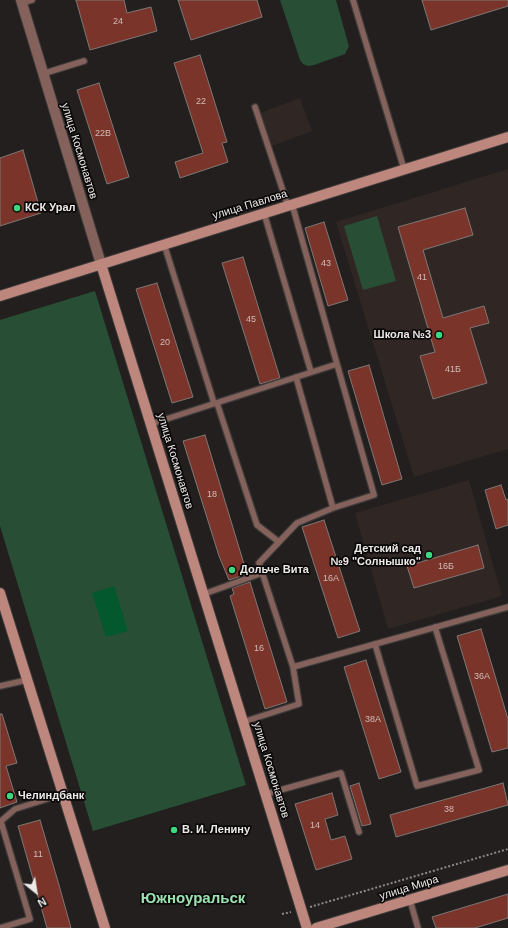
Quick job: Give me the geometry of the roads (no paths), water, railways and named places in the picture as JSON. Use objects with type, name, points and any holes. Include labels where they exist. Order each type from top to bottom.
[{"type":"street","name":"улица Космонавтов","points":[[21,2],[307,928]]},
{"type":"street","name":"улица Павлова","points":[[0,296],[508,137]]},
{"type":"street","points":[[0,593],[105,928]]},
{"type":"street","name":"улица Мира","points":[[316,928],[508,870]]},
{"type":"lane","points":[[21,2],[32,0]]},
{"type":"lane","points":[[353,0],[404,170]]},
{"type":"lane","points":[[42,74],[84,61]]},
{"type":"lane","points":[[243,722],[299,704],[293,667],[258,563],[297,523],[333,508],[374,495],[290,205],[255,107]]},
{"type":"lane","points":[[264,213],[311,372]]},
{"type":"lane","points":[[164,244],[257,525],[279,542]]},
{"type":"lane","points":[[151,424],[337,364]]},
{"type":"lane","points":[[296,377],[333,508]]},
{"type":"lane","points":[[204,594],[262,573]]},
{"type":"lane","points":[[293,667],[508,607]]},
{"type":"lane","points":[[375,644],[417,786],[479,770],[435,627]]},
{"type":"lane","points":[[0,686],[27,680]]},
{"type":"lane","points":[[266,794],[342,773],[360,832]]},
{"type":"lane","points":[[0,928],[30,919],[1,822],[15,809],[63,794]]},
{"type":"lane","points":[[410,900],[418,928]]},
{"type":"place","name":"КСК Урал","points":[[17,208]]},
{"type":"place","name":"Школа №3","points":[[439,335]]},
{"type":"place","name":"Детский сад №9 \"Солнышко\"","points":[[429,555]]},
{"type":"place","name":"Дольче Вита","points":[[232,570]]},
{"type":"place","name":"Челиндбанк","points":[[10,796]]},
{"type":"place","name":"В. И. Ленину","points":[[174,830]]},
{"type":"district","name":"Южноуральск","points":[[193,899]]}]
